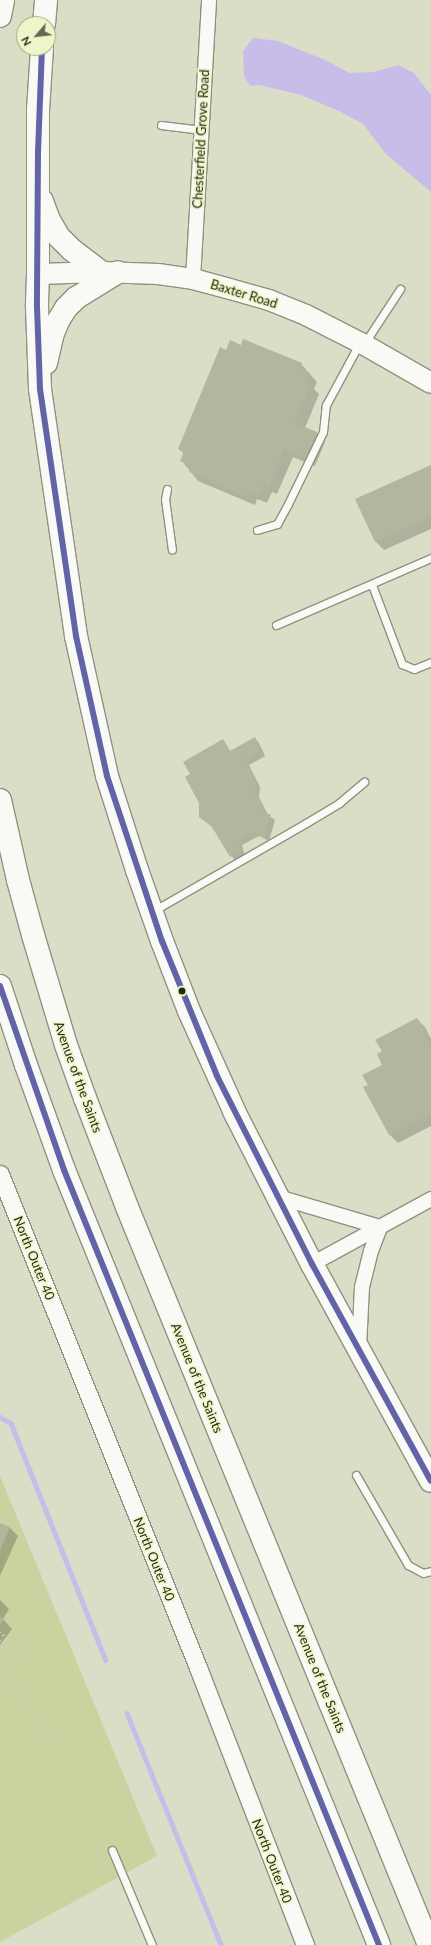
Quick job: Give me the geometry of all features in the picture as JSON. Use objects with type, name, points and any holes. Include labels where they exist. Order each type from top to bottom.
[{"type":"main road","points":[[0,16],[3,0]]},
{"type":"main road","points":[[45,16],[46,0]]},
{"type":"main road","points":[[41,56],[38,110],[37,315],[40,389],[64,559],[81,659],[108,776],[151,912],[189,1011],[217,1076],[312,1264],[431,1481]]},
{"type":"main road","points":[[38,190],[49,220],[59,237],[72,250],[109,272],[76,298],[66,308],[58,320],[52,336],[40,389]]},
{"type":"main road","name":"Baxter Road","points":[[38,274],[109,272],[158,274],[194,279],[269,300],[306,315],[362,343],[431,383]]},
{"type":"main road","name":"Avenue of the Saints","points":[[0,800],[34,942],[64,1038],[85,1098],[127,1207],[428,1945]]},
{"type":"main road","points":[[0,986],[28,1072],[64,1170],[379,1945]]},
{"type":"street","name":"Chesterfield Grove Road","points":[[194,279],[209,0]]},
{"type":"street","name":"North Outer 40","points":[[0,1174],[199,1670],[305,1945]]},
{"type":"street","points":[[278,1197],[380,1227]]},
{"type":"street","points":[[312,1264],[431,1199]]},
{"type":"street","points":[[359,1348],[362,1287],[371,1251],[380,1227]]},
{"type":"lane","points":[[161,125],[202,130]]},
{"type":"lane","points":[[257,530],[278,524],[323,432],[326,405],[362,343],[400,289]]},
{"type":"lane","points":[[167,489],[165,499],[172,550]]},
{"type":"lane","points":[[276,625],[372,585],[431,558]]},
{"type":"lane","points":[[372,585],[402,664],[414,669],[431,662]]},
{"type":"lane","points":[[151,912],[339,803],[364,782]]},
{"type":"lane","points":[[356,1475],[408,1565],[423,1573],[431,1571]]},
{"type":"lane","points":[[112,1850],[152,1945]]},
{"type":"path","points":[[0,1632],[24,1652]]},
{"type":"path","points":[[23,1640],[13,1650],[9,1665],[10,1671],[45,1743],[56,1737]]},
{"type":"path","points":[[0,1641],[4,1643],[0,1649]]},
{"type":"path","points":[[0,1658],[9,1647],[13,1650]]},
{"type":"path","points":[[0,1676],[10,1671]]},
{"type":"green space","points":[[0,1476],[157,1856],[0,1942]]},
{"type":"shaded area","points":[[253,38],[278,41],[323,59],[350,73],[374,72],[398,65],[414,73],[431,95],[431,192],[386,154],[363,124],[341,112],[301,95],[259,85],[250,86],[244,76],[243,51]]},
{"type":"building","points":[[243,339],[302,363],[300,369],[310,373],[306,382],[311,384],[295,423],[317,432],[306,458],[284,449],[269,487],[264,484],[259,495],[249,491],[246,497],[189,472],[191,466],[180,461],[184,452],[178,449],[220,347],[226,350],[230,340],[241,345]]},
{"type":"building","points":[[431,465],[431,517],[375,542],[355,499]]},
{"type":"building","points":[[255,737],[261,751],[246,760],[256,782],[255,792],[266,814],[271,814],[264,838],[254,832],[239,841],[242,851],[230,857],[212,827],[199,817],[199,803],[185,777],[190,774],[183,762],[223,739],[230,751]]},
{"type":"building","points":[[417,1018],[431,1045],[431,1114],[389,1135],[363,1087],[368,1085],[362,1075],[382,1065],[377,1054],[382,1051],[375,1040]]},
{"type":"building","points":[[0,1523],[10,1527],[0,1550]]},
{"type":"building","points":[[0,1616],[4,1619],[0,1625]]},
{"type":"waterway","points":[[0,1417],[11,1423],[106,1660]]},
{"type":"waterway","points":[[127,1713],[221,1945]]},
{"type":"transit line","points":[[42,56],[38,152],[37,307],[40,389],[76,636],[107,776],[162,941],[217,1076],[312,1264],[431,1481]]},
{"type":"transit line","points":[[0,986],[64,1170],[379,1945]]}]
